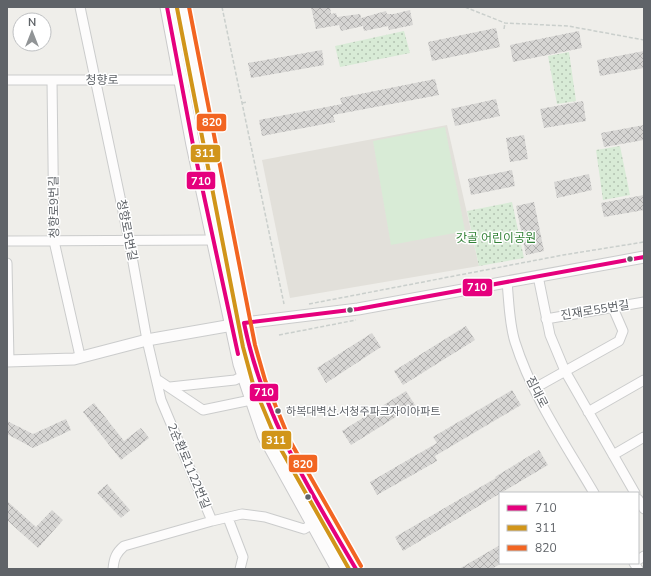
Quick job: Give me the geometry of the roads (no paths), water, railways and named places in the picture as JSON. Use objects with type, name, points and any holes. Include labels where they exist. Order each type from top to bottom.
[{"type":"main road","points":[[167,7],[213,240],[238,324],[270,411],[285,444],[356,569]]},
{"type":"main road","points":[[183,7],[238,324],[243,376],[264,435],[338,569]]},
{"type":"street","name":"청향로5번길","points":[[80,7],[129,240],[147,340],[158,380]]},
{"type":"street","name":"청향로","points":[[7,80],[196,80]]},
{"type":"street","name":"청향로9번길","points":[[52,80],[54,241],[80,356]]},
{"type":"street","points":[[7,241],[213,240]]},
{"type":"street","points":[[7,263],[8,361],[74,359],[80,356],[147,340],[238,324],[358,309],[644,257]]},
{"type":"street","points":[[538,276],[550,335],[565,371],[634,492]]},
{"type":"street","name":"짐대로","points":[[507,282],[515,341],[535,388],[593,492]]},
{"type":"street","name":"진재로55번길","points":[[546,319],[644,302]]},
{"type":"street","points":[[535,388],[619,341],[623,331],[613,308]]},
{"type":"street","points":[[170,388],[235,380],[243,376]]},
{"type":"street","points":[[158,380],[203,410],[251,400]]},
{"type":"street","name":"2순환로1122번길","points":[[158,380],[162,400],[212,521],[242,514],[265,517],[304,529],[313,524]]},
{"type":"street","points":[[588,412],[644,380]]},
{"type":"street","points":[[613,455],[644,437]]},
{"type":"street","points":[[228,518],[243,557],[240,569]]},
{"type":"street","points":[[114,569],[114,558],[124,546],[212,521]]},
{"type":"place","name":"하복대벽산.서청주파크자이아파트","points":[[278,411]]},
{"type":"park label","name":"갓골 어린이공원","points":[[496,238]]}]
